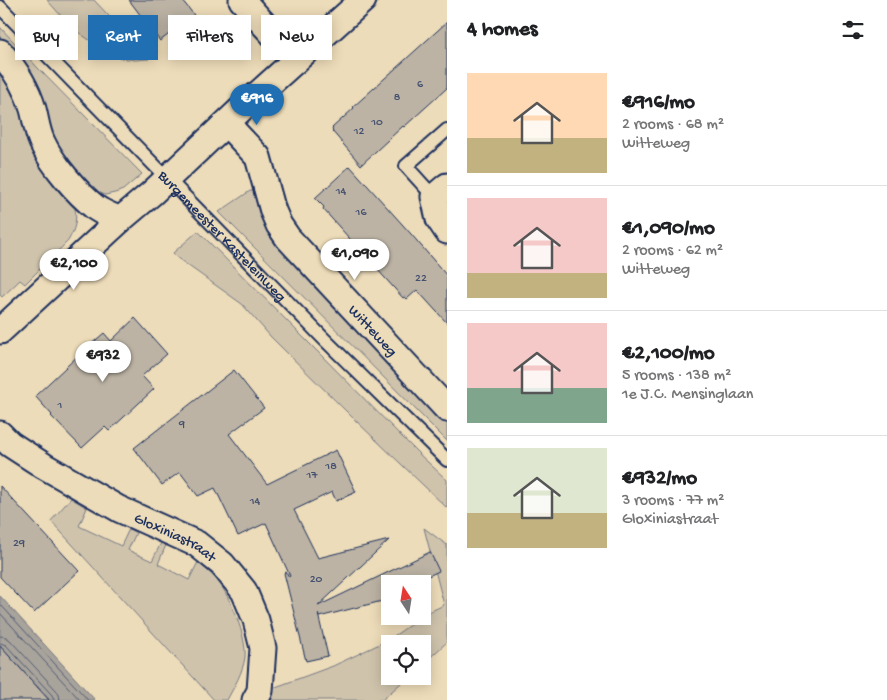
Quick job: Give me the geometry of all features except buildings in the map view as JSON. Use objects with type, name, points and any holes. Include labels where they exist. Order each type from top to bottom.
[{"type":"street","points":[[242,0],[261,21]]},
{"type":"street","points":[[332,28],[363,0]]},
{"type":"street","points":[[0,52],[16,73],[27,94],[33,108],[42,143],[53,162],[86,199],[97,208],[120,220]]},
{"type":"street","points":[[0,331],[296,60]]},
{"type":"street","name":"Witteweg","points":[[227,124],[258,157],[273,211],[279,225],[288,238],[447,409]]},
{"type":"street","points":[[441,192],[439,219],[447,231]]},
{"type":"street","name":"Gloxiniastraat","points":[[0,434],[10,444],[44,466],[119,509],[196,544],[222,564],[244,591],[256,620],[263,648],[260,691],[256,700]]},
{"type":"lane","name":"Burgemeester Kasteleinweg","points":[[0,7],[166,179],[199,210],[223,237],[447,460]]},
{"type":"lane","points":[[441,192],[406,166],[447,130]]},
{"type":"shaded area","points":[[47,0],[94,0],[108,15],[88,15],[88,39],[78,32],[78,15],[60,15]]},
{"type":"shaded area","points":[[0,27],[15,43],[15,60],[31,60],[142,174],[123,190],[115,193],[105,195],[91,189],[60,156],[0,40]]},
{"type":"shaded area","points":[[0,69],[6,76],[75,208],[76,217],[74,229],[68,241],[25,284],[20,280],[2,297],[0,295]]},
{"type":"shaded area","points":[[250,191],[258,191],[382,356],[447,421],[447,441],[219,212]]},
{"type":"shaded area","points":[[198,231],[447,480],[447,508],[271,337],[242,304],[176,257],[173,253]]},
{"type":"shaded area","points":[[71,498],[87,508],[79,526],[121,546],[129,529],[136,533],[128,550],[152,561],[161,543],[166,545],[158,564],[189,580],[198,562],[218,581],[228,597],[237,618],[245,649],[242,668],[227,700],[214,700],[51,521]]},
{"type":"shaded area","points":[[424,528],[447,545],[447,642],[431,657],[431,635],[395,635],[410,625],[431,625],[431,611],[444,605]]},
{"type":"shaded area","points":[[381,643],[381,685],[399,685],[382,700],[270,700],[273,688],[333,666]]},
{"type":"water","points":[[0,596],[95,700],[50,700],[0,646]]}]
